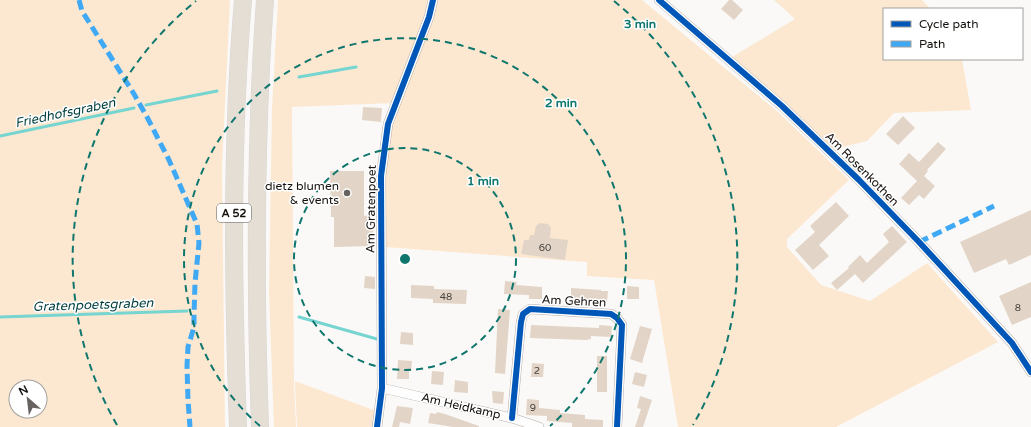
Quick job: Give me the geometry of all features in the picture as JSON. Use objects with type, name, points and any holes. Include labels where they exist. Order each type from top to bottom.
[{"type":"highway","name":"A 52","points":[[238,427],[234,244],[236,131],[243,0]]},
{"type":"highway","name":"A 52","points":[[260,427],[256,245],[258,129],[265,0]]},
{"type":"street","name":"Am Gratenpoet","points":[[377,427],[382,388],[381,176],[388,124],[429,17],[433,0]]},
{"type":"street","name":"Am Rosenkothen","points":[[659,0],[782,106],[859,180],[1012,343],[1031,372]]},
{"type":"street","name":"Am Gehren","points":[[512,418],[523,314],[530,310],[611,314],[617,318],[622,325],[617,427]]},
{"type":"street","name":"Am Heidkamp","points":[[382,388],[512,418],[539,427]]},
{"type":"shaded area","points":[[0,0],[230,0],[222,167],[225,427],[0,427]]},
{"type":"shaded area","points":[[278,0],[429,0],[426,15],[394,103],[292,107],[294,381],[296,427],[274,427],[269,294],[272,107]]},
{"type":"shaded area","points":[[438,0],[642,0],[778,112],[849,180],[787,239],[787,247],[821,285],[870,301],[927,263],[998,342],[836,427],[678,427],[654,280],[587,276],[587,262],[385,247],[386,176],[391,125]]},
{"type":"shaded area","points":[[774,0],[922,0],[930,8],[883,8],[883,60],[962,60],[971,110],[894,113],[867,141],[834,149],[732,57],[795,19]]},
{"type":"shaded area","points":[[295,381],[379,412],[377,427],[297,427]]},
{"type":"building","points":[[729,0],[732,0],[743,10],[734,20],[721,9]]},
{"type":"building","points":[[363,107],[382,108],[381,122],[362,120]]},
{"type":"building","points":[[903,116],[915,128],[898,145],[886,134]]},
{"type":"building","points":[[938,142],[946,149],[927,170],[928,171],[924,176],[935,186],[924,199],[919,195],[909,205],[901,198],[917,181],[899,164],[909,153],[919,162]]},
{"type":"building","name":"dietz blumen & events","points":[[330,171],[364,171],[364,216],[373,215],[374,246],[334,247],[334,217],[331,217]]},
{"type":"building","points":[[836,202],[849,216],[819,245],[829,256],[813,270],[795,250],[815,232],[810,226]]},
{"type":"building","points":[[1031,210],[1031,255],[1009,265],[1006,259],[974,273],[960,242]]},
{"type":"building","points":[[540,223],[548,224],[551,228],[550,238],[568,240],[565,260],[521,254],[524,240],[529,240],[530,235],[534,235],[536,226]]},
{"type":"building","points":[[892,226],[907,242],[863,283],[855,274],[837,290],[831,283],[849,268],[848,267],[860,255],[867,263],[889,242],[883,234]]},
{"type":"building","points":[[365,276],[375,277],[375,289],[364,288]]},
{"type":"building","points":[[505,281],[517,282],[516,285],[542,287],[542,299],[529,299],[529,295],[504,294]]},
{"type":"building","points":[[1031,282],[1031,317],[1012,325],[999,296]]},
{"type":"building","points":[[411,285],[434,286],[434,289],[467,290],[466,304],[433,303],[433,299],[411,298]]},
{"type":"building","points":[[627,286],[639,287],[639,299],[627,299]]},
{"type":"building","points":[[571,288],[608,291],[607,302],[571,300]]},
{"type":"building","points":[[498,309],[510,310],[505,374],[495,373]]},
{"type":"building","points":[[531,325],[599,328],[599,325],[612,326],[611,337],[591,336],[591,339],[586,340],[530,338]]},
{"type":"building","points":[[640,326],[652,329],[642,363],[630,359]]},
{"type":"building","points":[[401,332],[413,333],[413,345],[400,344]]},
{"type":"building","points":[[597,356],[607,356],[607,392],[597,392]]},
{"type":"building","points":[[398,360],[412,361],[411,371],[409,371],[409,379],[397,379]]},
{"type":"building","points":[[532,363],[544,364],[543,377],[531,377]]},
{"type":"building","points":[[432,371],[444,372],[443,385],[431,384]]},
{"type":"building","points":[[635,372],[647,375],[644,387],[632,384]]},
{"type":"building","points":[[455,380],[468,382],[468,393],[454,392]]},
{"type":"building","points":[[492,391],[504,392],[503,404],[493,403]]},
{"type":"building","points":[[640,396],[652,400],[643,427],[635,427],[641,409],[637,408]]},
{"type":"building","points":[[527,399],[539,400],[539,408],[560,410],[560,413],[585,415],[585,419],[603,420],[603,427],[572,427],[572,423],[547,421],[547,416],[526,415]]},
{"type":"building","points":[[397,406],[413,408],[410,424],[400,422],[399,427],[392,427]]},
{"type":"building","points":[[437,412],[479,427],[453,427],[428,423],[430,413],[436,414]]},
{"type":"waterway","name":"Friedhofsgraben","points":[[299,77],[356,67]]},
{"type":"waterway","name":"Friedhofsgraben","points":[[146,105],[217,91]]},
{"type":"waterway","name":"Friedhofsgraben","points":[[0,136],[134,108]]},
{"type":"waterway","name":"Gratenpoetsgraben","points":[[0,317],[187,311]]},
{"type":"waterway","name":"Gratenpoetsgraben","points":[[299,317],[377,339]]},
{"type":"marked path","points":[[79,0],[82,11],[147,117],[169,160],[197,224],[199,243],[195,283],[194,327],[188,347],[187,366],[190,427]]},
{"type":"marked path","points":[[919,242],[994,206]]},
{"type":"cycle path","points":[[377,427],[382,388],[381,176],[388,124],[429,17],[433,0]]},
{"type":"cycle path","points":[[659,0],[782,106],[859,180],[919,242],[1012,343],[1031,372]]},
{"type":"cycle path","points":[[512,418],[523,314],[530,309],[611,314],[617,318],[622,325],[617,427]]},
{"type":"place","name":"dietz blumen & events","points":[[347,193]]}]
